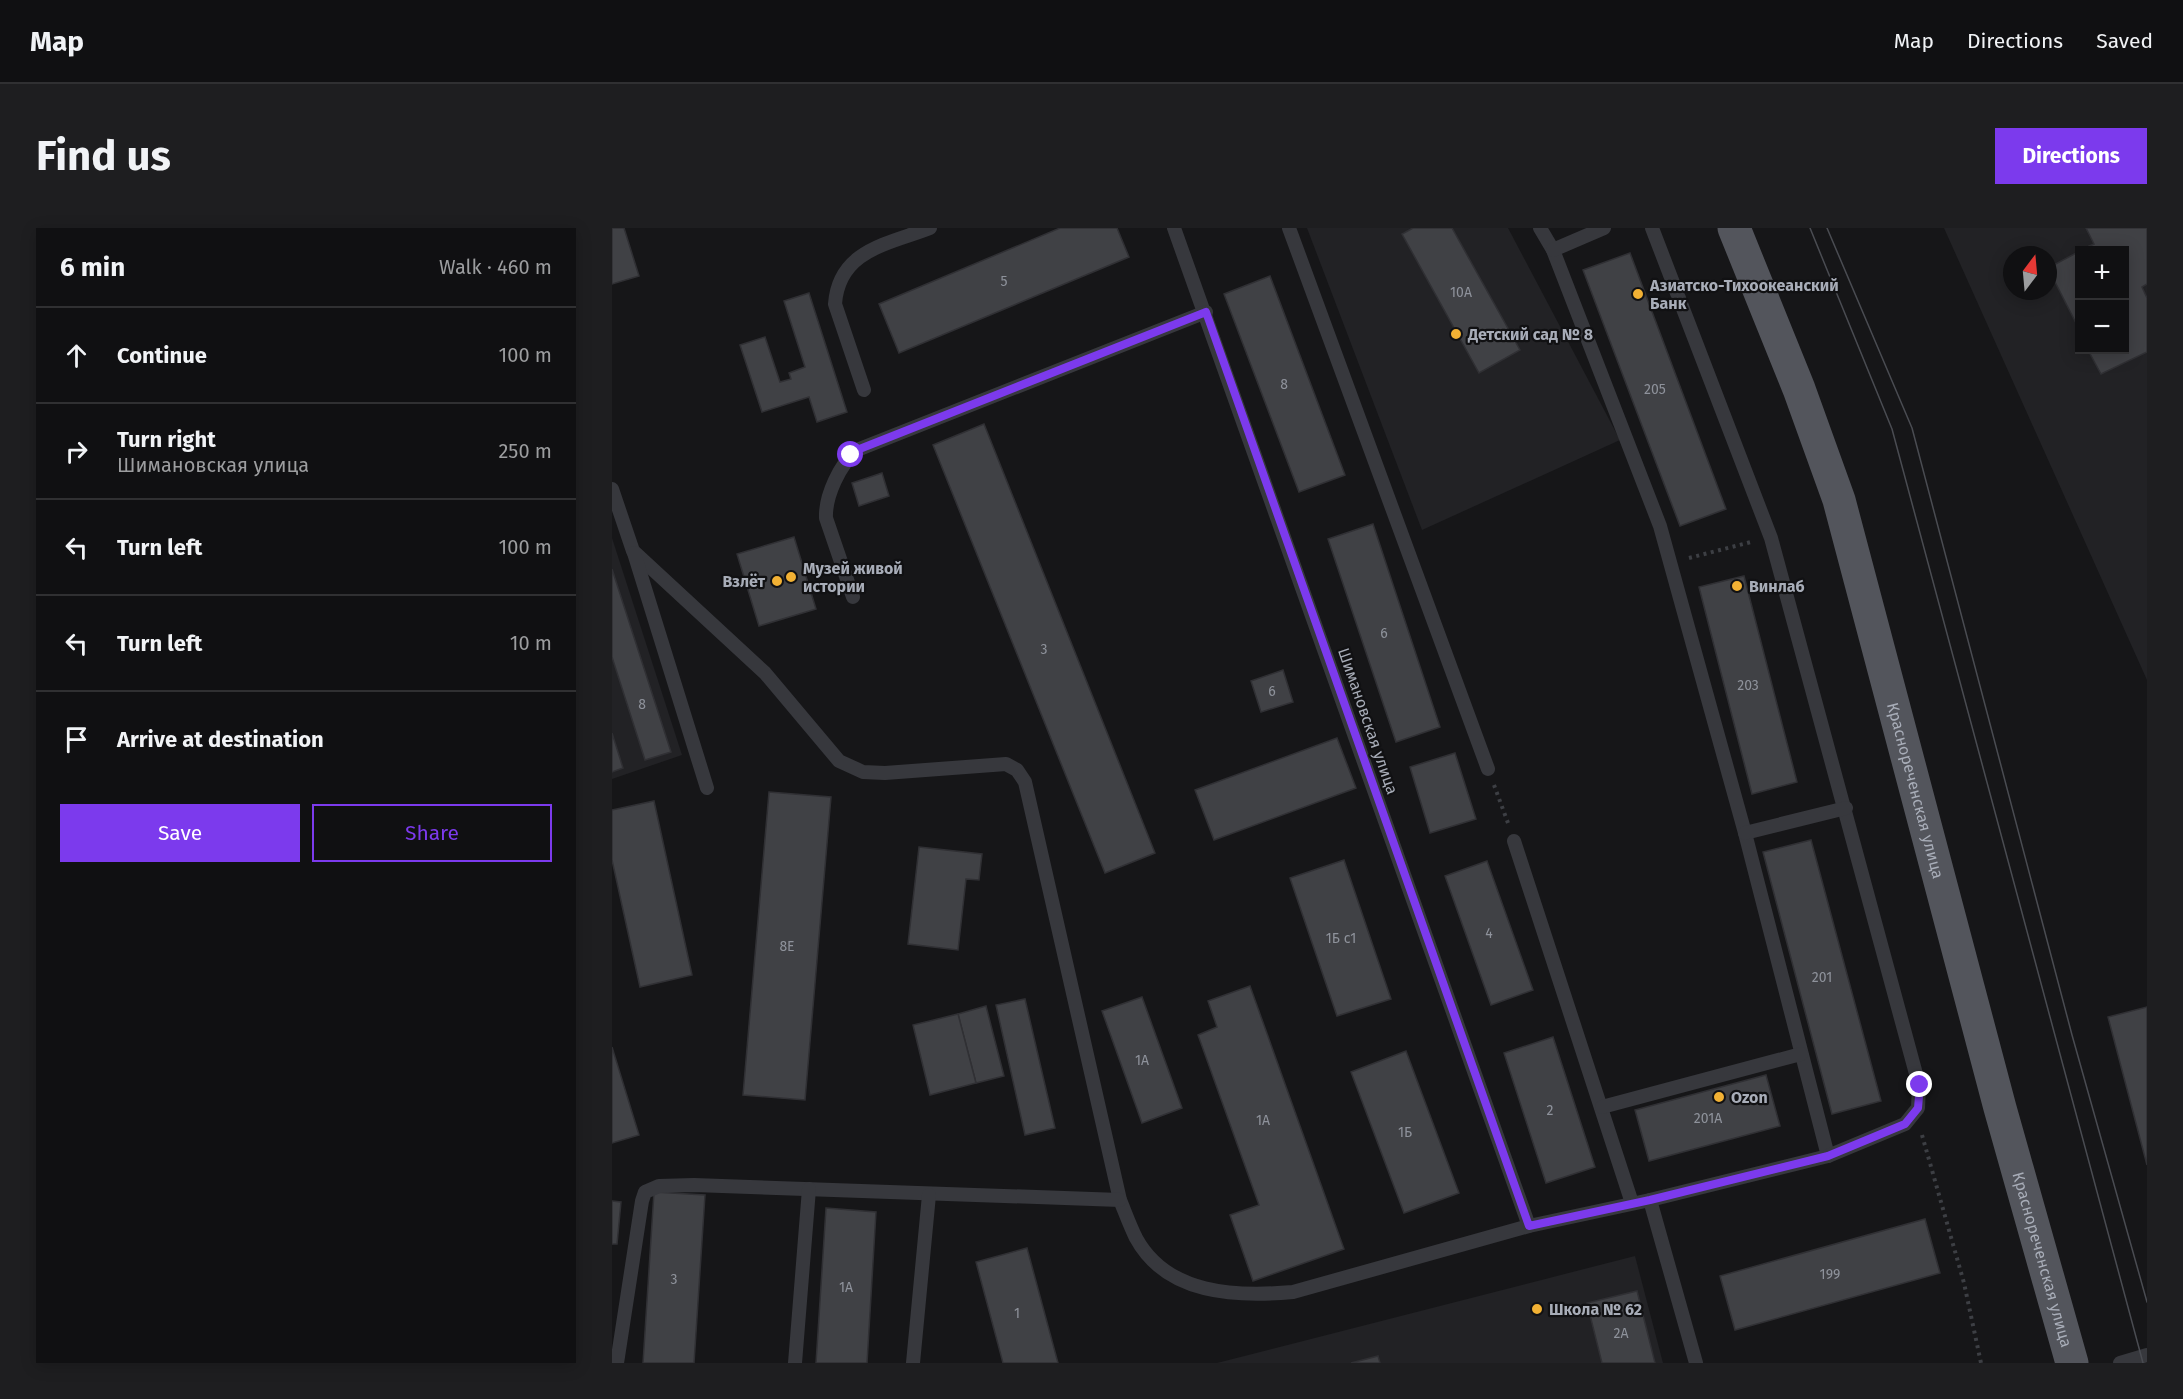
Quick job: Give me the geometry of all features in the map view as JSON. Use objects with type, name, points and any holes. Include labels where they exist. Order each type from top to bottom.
[{"type":"main road","name":"Краснореченская улица","points":[[1734,228],[1799,389],[1839,500],[2000,1108],[2072,1363]]},
{"type":"lane","points":[[864,390],[835,303],[836,289],[843,273],[865,252],[930,228]]},
{"type":"lane","name":"Шимановская улица","points":[[1174,228],[1206,312],[1529,1226]]},
{"type":"lane","points":[[1289,228],[1488,769]]},
{"type":"lane","points":[[1540,228],[1552,250],[1660,526],[1745,833],[1828,1156]]},
{"type":"lane","points":[[1552,250],[1604,228]]},
{"type":"lane","points":[[633,551],[765,673],[839,761],[862,772],[885,773],[1006,764],[1017,770],[1025,782],[1120,1200],[1137,1239],[1163,1270],[1208,1291],[1256,1295],[1293,1292],[1529,1226],[1650,1200],[1828,1156],[1905,1124],[1918,1108],[1920,1085],[1771,538],[1652,228]]},
{"type":"lane","points":[[853,597],[826,518],[826,508],[846,461],[857,450],[1206,312]]},
{"type":"lane","points":[[612,491],[708,788]]},
{"type":"lane","points":[[1745,833],[1846,808]]},
{"type":"lane","points":[[1514,841],[1632,1203]]},
{"type":"lane","points":[[1602,1107],[1801,1054]]},
{"type":"lane","points":[[617,1363],[642,1201],[645,1192],[659,1186],[694,1185],[1120,1200]]},
{"type":"lane","points":[[795,1363],[809,1189]]},
{"type":"lane","points":[[913,1363],[929,1195]]},
{"type":"lane","points":[[1650,1200],[1696,1363]]},
{"type":"lane","points":[[2120,1363],[2147,1355]]},
{"type":"path","points":[[1671,562],[1771,538]]},
{"type":"path","points":[[1488,769],[1514,841]]},
{"type":"path","points":[[1920,1130],[1927,1146],[1964,1284],[1981,1363]]},
{"type":"shaded area","name":"Детский сад № 8","points":[[1307,228],[1508,228],[1620,440],[1422,530]]},
{"type":"shaded area","points":[[1944,228],[2147,228],[2147,680]]},
{"type":"shaded area","points":[[612,538],[682,755],[612,779]]},
{"type":"shaded area","name":"Школа № 62","points":[[1635,1256],[1663,1363],[1217,1363]]},
{"type":"building","points":[[612,228],[624,228],[639,276],[612,284]]},
{"type":"building","points":[[1060,228],[1117,228],[1129,257],[899,353],[879,304]]},
{"type":"building","points":[[1413,228],[1452,228],[1520,350],[1479,373],[1402,234]]},
{"type":"building","points":[[2086,228],[2147,228],[2147,284],[2142,287],[2147,298],[2147,352],[2101,374],[2090,354],[2129,354],[2129,246],[2089,246],[2094,244]]},
{"type":"building","points":[[1630,253],[1726,509],[1680,526],[1583,270]]},
{"type":"building","points":[[2075,254],[2075,321],[2057,286],[2057,263]]},
{"type":"building","points":[[1270,276],[1345,475],[1299,492],[1224,294]]},
{"type":"building","points":[[809,293],[847,412],[817,422],[809,397],[762,412],[740,345],[765,337],[780,382],[791,379],[789,373],[805,367],[784,301]]},
{"type":"building","points":[[984,424],[1155,853],[1105,873],[933,445]]},
{"type":"building","points":[[882,473],[889,496],[859,506],[852,483]]},
{"type":"building","points":[[1373,524],[1440,727],[1396,742],[1328,539]]},
{"type":"building","name":"Взлёт","points":[[794,537],[816,609],[759,626],[737,554]]},
{"type":"building","points":[[612,569],[671,752],[645,760],[612,657]]},
{"type":"building","points":[[1744,576],[1797,782],[1752,794],[1699,587]]},
{"type":"building","points":[[1283,670],[1293,702],[1261,712],[1251,681]]},
{"type":"building","points":[[612,733],[623,768],[612,772]]},
{"type":"building","points":[[1337,738],[1356,788],[1214,840],[1195,790]]},
{"type":"building","points":[[1455,753],[1476,819],[1430,833],[1410,767]]},
{"type":"building","points":[[769,792],[831,797],[805,1100],[743,1095]]},
{"type":"building","points":[[654,801],[692,975],[640,987],[612,860],[612,810]]},
{"type":"building","points":[[1811,840],[1881,1101],[1832,1114],[1763,852]]},
{"type":"building","points":[[919,847],[982,854],[979,880],[966,879],[958,950],[908,944]]},
{"type":"building","points":[[1344,860],[1391,999],[1337,1016],[1290,878]]},
{"type":"building","points":[[1487,861],[1533,990],[1491,1005],[1445,876]]},
{"type":"building","points":[[1250,986],[1344,1249],[1253,1281],[1230,1215],[1259,1205],[1198,1035],[1217,1027],[1208,1001]]},
{"type":"building","points":[[1142,997],[1182,1108],[1142,1123],[1102,1011]]},
{"type":"building","points":[[1025,999],[1055,1128],[1025,1135],[996,1005]]},
{"type":"building","points":[[986,1006],[1004,1076],[976,1083],[958,1014]]},
{"type":"building","points":[[2147,1007],[2147,1165],[2108,1017]]},
{"type":"building","points":[[958,1014],[976,1083],[930,1095],[913,1025]]},
{"type":"building","points":[[1553,1037],[1595,1167],[1546,1183],[1504,1053]]},
{"type":"building","points":[[612,1047],[639,1135],[612,1143]]},
{"type":"building","points":[[1406,1051],[1459,1193],[1404,1213],[1351,1072]]},
{"type":"building","points":[[1766,1075],[1780,1126],[1649,1161],[1635,1110]]},
{"type":"building","points":[[654,1192],[705,1195],[694,1363],[643,1363]]},
{"type":"building","points":[[612,1201],[621,1202],[617,1244],[612,1244]]},
{"type":"building","points":[[826,1208],[876,1212],[867,1363],[816,1363]]},
{"type":"building","points":[[1925,1219],[1940,1273],[1735,1330],[1720,1276]]},
{"type":"building","points":[[1027,1248],[1058,1363],[1003,1363],[976,1262]]},
{"type":"building","points":[[1637,1291],[1655,1363],[1602,1363],[1587,1303]]},
{"type":"building","points":[[1378,1356],[1380,1363],[1351,1363]]},
{"type":"tram line","points":[[1810,228],[1892,429],[2143,1363]]},
{"type":"tram line","points":[[1827,228],[1912,428],[2072,1035],[2147,1302]]},
{"type":"place","name":"Азиатско-Тихоокеанский Банк","points":[[1638,294]]},
{"type":"place","name":"Детский сад № 8","points":[[1456,334]]},
{"type":"place","name":"Музей живой истории","points":[[791,577]]},
{"type":"place","name":"Взлёт","points":[[777,581]]},
{"type":"place","name":"Винлаб","points":[[1737,586]]},
{"type":"place","name":"Ozon","points":[[1719,1097]]},
{"type":"place","name":"Школа № 62","points":[[1537,1309]]},
{"type":"route","points":[[851,455],[857,450],[1206,312],[1529,1226],[1650,1200],[1828,1156],[1905,1124],[1918,1108],[1920,1085]]}]
